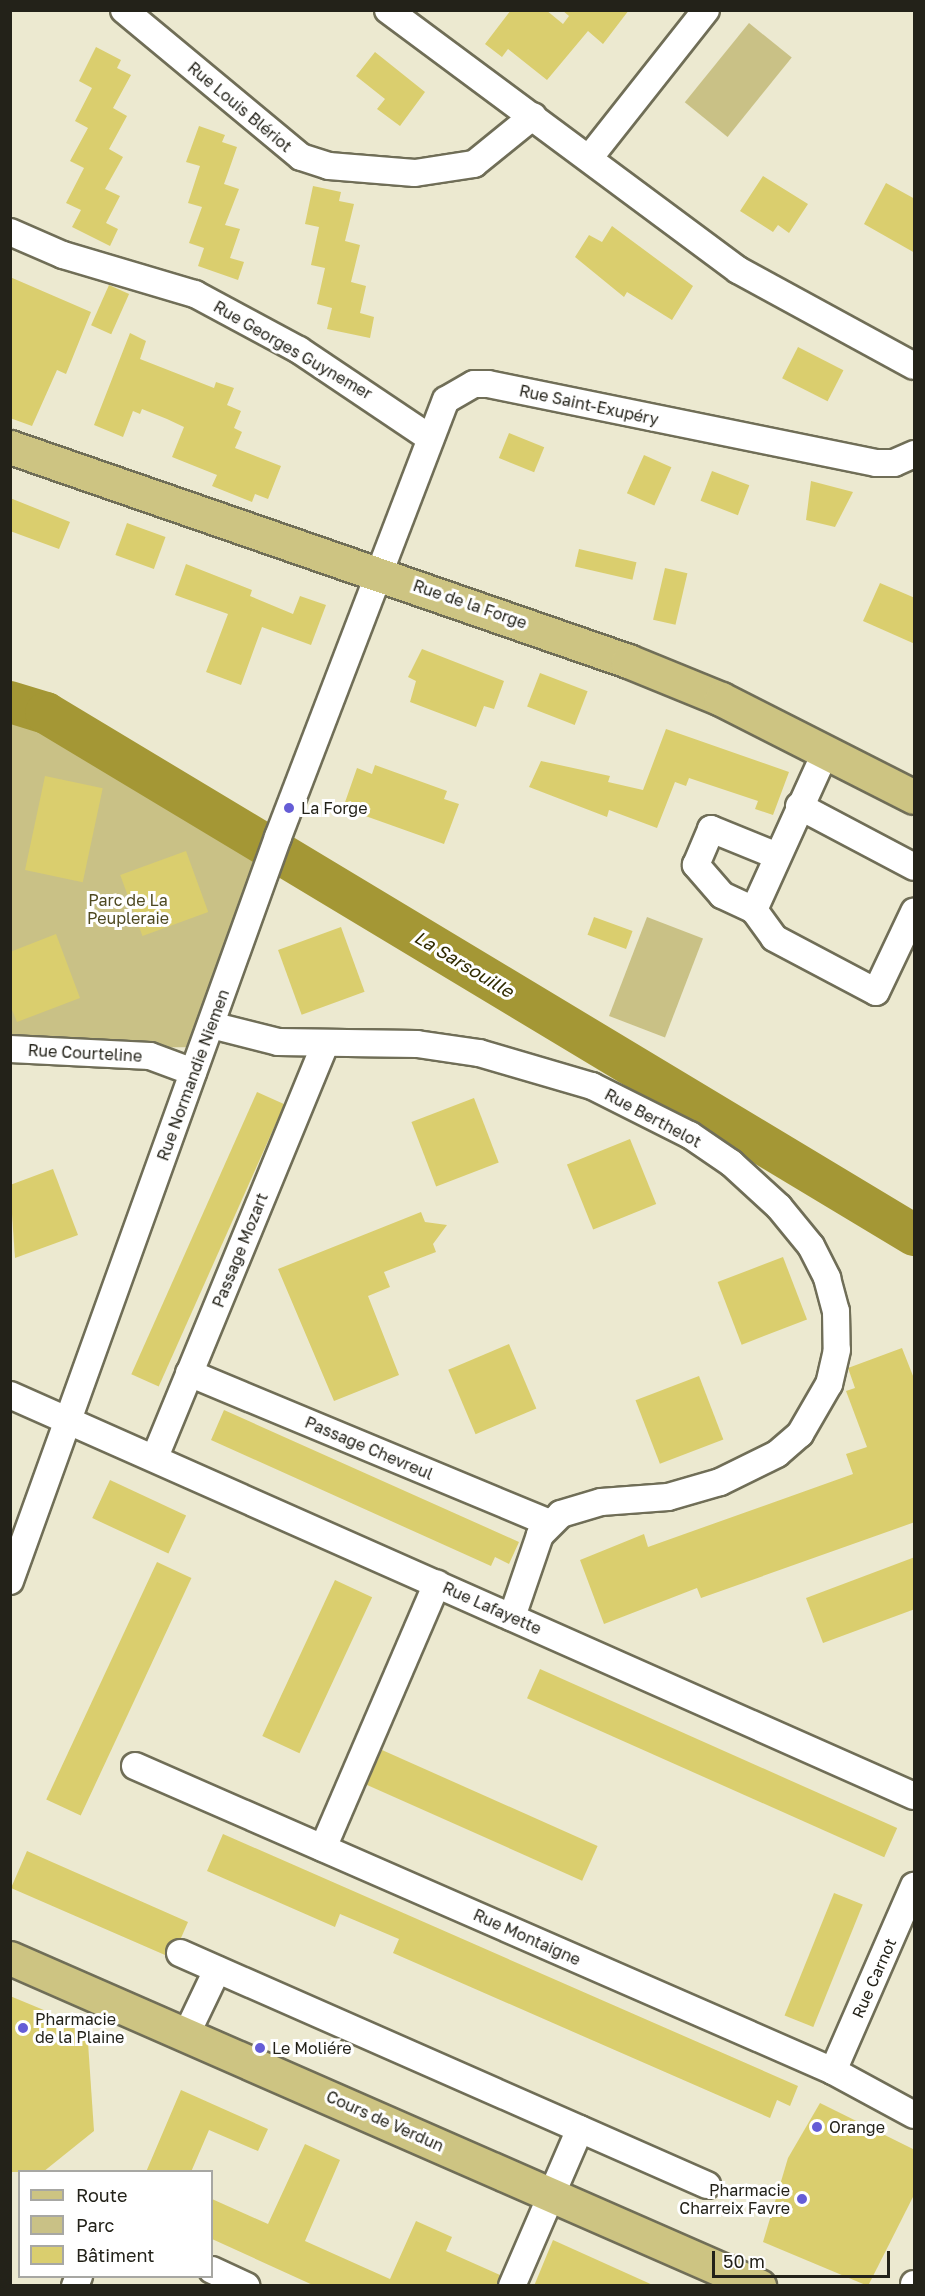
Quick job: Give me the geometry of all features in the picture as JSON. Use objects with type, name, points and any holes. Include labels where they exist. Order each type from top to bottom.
[{"type":"main road","name":"Rue de la Forge","points":[[10,447],[378,571],[628,661],[721,699],[915,796]]},
{"type":"main road","name":"Cours de Verdun","points":[[10,1958],[187,2033],[759,2286]]},
{"type":"street","name":"Rue Louis Blériot","points":[[124,10],[301,157],[329,166],[405,173],[474,164],[533,116]]},
{"type":"street","points":[[388,10],[590,157],[738,270],[915,366]]},
{"type":"street","points":[[590,157],[706,10]]},
{"type":"street","name":"Rue Georges Guynemer","points":[[10,232],[63,255],[195,294],[309,356],[430,438]]},
{"type":"street","name":"Rue Saint-Exupéry","points":[[378,571],[446,400],[474,384],[488,384],[876,463],[894,463],[915,454]]},
{"type":"street","name":"Rue Normandie Niemen","points":[[10,1581],[70,1420],[278,837],[378,571]]},
{"type":"street","points":[[754,910],[799,806],[826,751]]},
{"type":"street","points":[[799,806],[915,867]]},
{"type":"street","points":[[777,856],[711,829],[696,866],[722,895],[754,910],[774,938],[876,992],[915,912]]},
{"type":"street","name":"Rue Berthelot","points":[[212,1025],[278,1042],[417,1044],[479,1053],[592,1086],[690,1135],[731,1163],[778,1207],[811,1246],[828,1278],[836,1311],[837,1350],[828,1384],[800,1434],[777,1454],[720,1482],[668,1497],[578,1507],[549,1523]]},
{"type":"street","name":"Passage Mozart","points":[[155,1457],[325,1044]]},
{"type":"street","name":"Rue Courteline","points":[[10,1049],[150,1056],[193,1072]]},
{"type":"street","name":"Passage Chevreul","points":[[189,1373],[549,1523]]},
{"type":"street","name":"Rue Lafayette","points":[[10,1395],[155,1457],[915,1796]]},
{"type":"street","points":[[512,1617],[540,1535],[549,1523]]},
{"type":"street","points":[[323,1848],[437,1583]]},
{"type":"street","name":"Rue Montaigne","points":[[135,1766],[833,2071],[915,2115]]},
{"type":"street","name":"Rue Carnot","points":[[833,2071],[915,1886]]},
{"type":"street","points":[[180,1953],[707,2185]]},
{"type":"street","points":[[187,2033],[218,1970]]},
{"type":"street","points":[[512,2286],[580,2129]]},
{"type":"street","points":[[213,2270],[246,2286]]},
{"type":"green space","points":[[749,23],[792,58],[728,137],[685,102]]},
{"type":"green space","name":"Parc de La Peupleraie","points":[[11,702],[46,713],[150,775],[267,870],[203,1047],[11,1049]]},
{"type":"green space","points":[[647,917],[703,939],[665,1037],[609,1016]]},
{"type":"building","points":[[511,10],[546,10],[563,24],[569,16],[562,10],[629,10],[603,44],[588,31],[547,80],[508,49],[502,57],[485,44]]},
{"type":"building","points":[[96,47],[121,60],[117,68],[131,75],[113,108],[127,116],[109,149],[123,157],[105,189],[120,196],[106,223],[118,229],[110,246],[72,227],[81,210],[66,203],[84,168],[70,161],[88,128],[75,121],[92,88],[79,81]]},
{"type":"building","points":[[375,52],[425,92],[400,126],[377,109],[385,99],[356,76]]},
{"type":"building","points":[[199,126],[225,135],[222,142],[237,147],[224,184],[239,189],[225,225],[240,229],[230,258],[244,262],[238,280],[198,266],[204,248],[189,243],[202,207],[188,203],[200,166],[186,162]]},
{"type":"building","points":[[763,176],[808,204],[789,233],[778,225],[773,232],[740,211]]},
{"type":"building","points":[[886,183],[915,199],[915,253],[864,224]]},
{"type":"building","points":[[313,186],[341,192],[339,201],[354,204],[345,241],[360,245],[351,282],[366,286],[360,313],[374,317],[370,338],[327,329],[332,308],[317,304],[325,268],[311,265],[319,227],[305,224]]},
{"type":"building","points":[[612,226],[693,286],[672,320],[627,292],[624,297],[575,257],[589,235],[602,242]]},
{"type":"building","points":[[10,277],[91,312],[66,374],[57,370],[32,426],[10,418]]},
{"type":"building","points":[[109,285],[129,294],[111,334],[91,325]]},
{"type":"building","points":[[130,333],[146,341],[140,359],[214,388],[216,382],[234,388],[227,405],[241,411],[234,428],[242,432],[235,448],[281,466],[268,499],[255,494],[252,502],[212,486],[217,475],[172,457],[184,427],[167,419],[142,409],[140,414],[133,411],[123,437],[94,425]]},
{"type":"building","points":[[798,347],[843,370],[828,401],[782,378]]},
{"type":"building","points":[[509,433],[544,447],[534,472],[499,458]]},
{"type":"building","points":[[644,455],[671,467],[654,506],[627,493]]},
{"type":"building","points":[[712,471],[749,485],[738,515],[701,501]]},
{"type":"building","points":[[811,481],[853,492],[835,527],[806,520]]},
{"type":"building","points":[[10,498],[70,522],[59,549],[10,531]]},
{"type":"building","points":[[127,523],[166,537],[154,569],[115,555]]},
{"type":"building","points":[[579,549],[636,562],[632,580],[575,567]]},
{"type":"building","points":[[186,564],[252,590],[250,596],[293,614],[300,596],[326,605],[311,645],[262,627],[241,685],[206,672],[228,614],[175,595]]},
{"type":"building","points":[[665,568],[687,573],[675,625],[653,620]]},
{"type":"building","points":[[880,583],[915,598],[915,644],[863,621]]},
{"type":"building","points":[[422,649],[504,681],[494,709],[484,706],[476,727],[410,702],[416,681],[408,677]]},
{"type":"building","points":[[540,673],[588,691],[575,725],[527,707]]},
{"type":"building","points":[[666,729],[789,772],[773,815],[755,809],[758,801],[689,778],[686,786],[675,782],[657,828],[609,810],[607,817],[529,787],[541,761],[610,776],[608,782],[643,790]]},
{"type":"building","points":[[375,765],[447,791],[444,799],[459,804],[444,844],[343,808],[357,768],[372,774]]},
{"type":"building","points":[[45,776],[103,788],[83,882],[25,870]]},
{"type":"building","points":[[186,851],[208,912],[142,936],[120,875]]},
{"type":"building","points":[[594,917],[633,931],[626,949],[588,935]]},
{"type":"building","points":[[341,927],[365,992],[302,1015],[278,950]]},
{"type":"building","points":[[56,934],[80,998],[17,1022],[10,1005],[10,952]]},
{"type":"building","points":[[257,1092],[284,1104],[159,1386],[131,1374]]},
{"type":"building","points":[[474,1098],[499,1162],[436,1186],[411,1122]]},
{"type":"building","points":[[630,1139],[656,1204],[593,1229],[567,1164]]},
{"type":"building","points":[[53,1169],[78,1235],[15,1258],[10,1185]]},
{"type":"building","points":[[421,1212],[425,1222],[447,1225],[433,1244],[436,1252],[384,1272],[390,1287],[368,1296],[399,1375],[334,1401],[278,1269]]},
{"type":"building","points":[[783,1257],[807,1320],[742,1345],[718,1282]]},
{"type":"building","points":[[509,1344],[536,1408],[476,1434],[448,1370]]},
{"type":"building","points":[[902,1348],[915,1381],[915,1522],[701,1598],[697,1588],[604,1624],[580,1560],[644,1534],[648,1547],[853,1474],[846,1454],[867,1447],[846,1391],[855,1388],[848,1368]]},
{"type":"building","points":[[699,1376],[723,1439],[660,1464],[636,1400]]},
{"type":"building","points":[[224,1410],[519,1542],[509,1564],[495,1557],[491,1566],[211,1440]]},
{"type":"building","points":[[110,1480],[186,1515],[168,1554],[92,1518]]},
{"type":"building","points":[[915,1557],[915,1609],[823,1643],[806,1598]]},
{"type":"building","points":[[157,1562],[191,1578],[81,1816],[46,1799]]},
{"type":"building","points":[[335,1580],[372,1597],[299,1753],[262,1736]]},
{"type":"building","points":[[540,1669],[897,1828],[884,1857],[527,1698]]},
{"type":"building","points":[[382,1750],[598,1846],[582,1881],[367,1785]]},
{"type":"building","points":[[223,1834],[798,2086],[790,2106],[777,2100],[770,2118],[393,1953],[399,1939],[340,1914],[335,1927],[207,1871]]},
{"type":"building","points":[[27,1851],[188,1922],[181,1938],[171,1941],[165,1955],[11,1888]]},
{"type":"building","points":[[834,1893],[863,1905],[813,2027],[785,2015]]},
{"type":"building","points":[[10,1996],[87,2028],[94,2131],[45,2170],[10,2172]]},
{"type":"building","points":[[181,2090],[268,2129],[258,2151],[209,2130],[192,2170],[147,2170]]},
{"type":"building","points":[[820,2103],[915,2150],[915,2193],[868,2286],[763,2242],[788,2158]]},
{"type":"building","points":[[305,2144],[340,2160],[305,2241],[390,2279],[416,2221],[452,2237],[446,2251],[500,2275],[497,2286],[315,2286],[213,2239],[213,2199],[268,2224]]},
{"type":"building","points":[[553,2240],[655,2286],[534,2286]]},
{"type":"waterway","name":"La Sarsouille","points":[[10,702],[46,713],[914,1235]]},
{"type":"place","name":"La Forge","points":[[289,808]]},
{"type":"place","name":"Pharmacie de la Plaine","points":[[23,2028]]},
{"type":"place","name":"Le Moliére","points":[[260,2048]]},
{"type":"place","name":"Orange","points":[[817,2127]]},
{"type":"place","name":"Pharmacie Charreix Favre","points":[[802,2199]]}]
